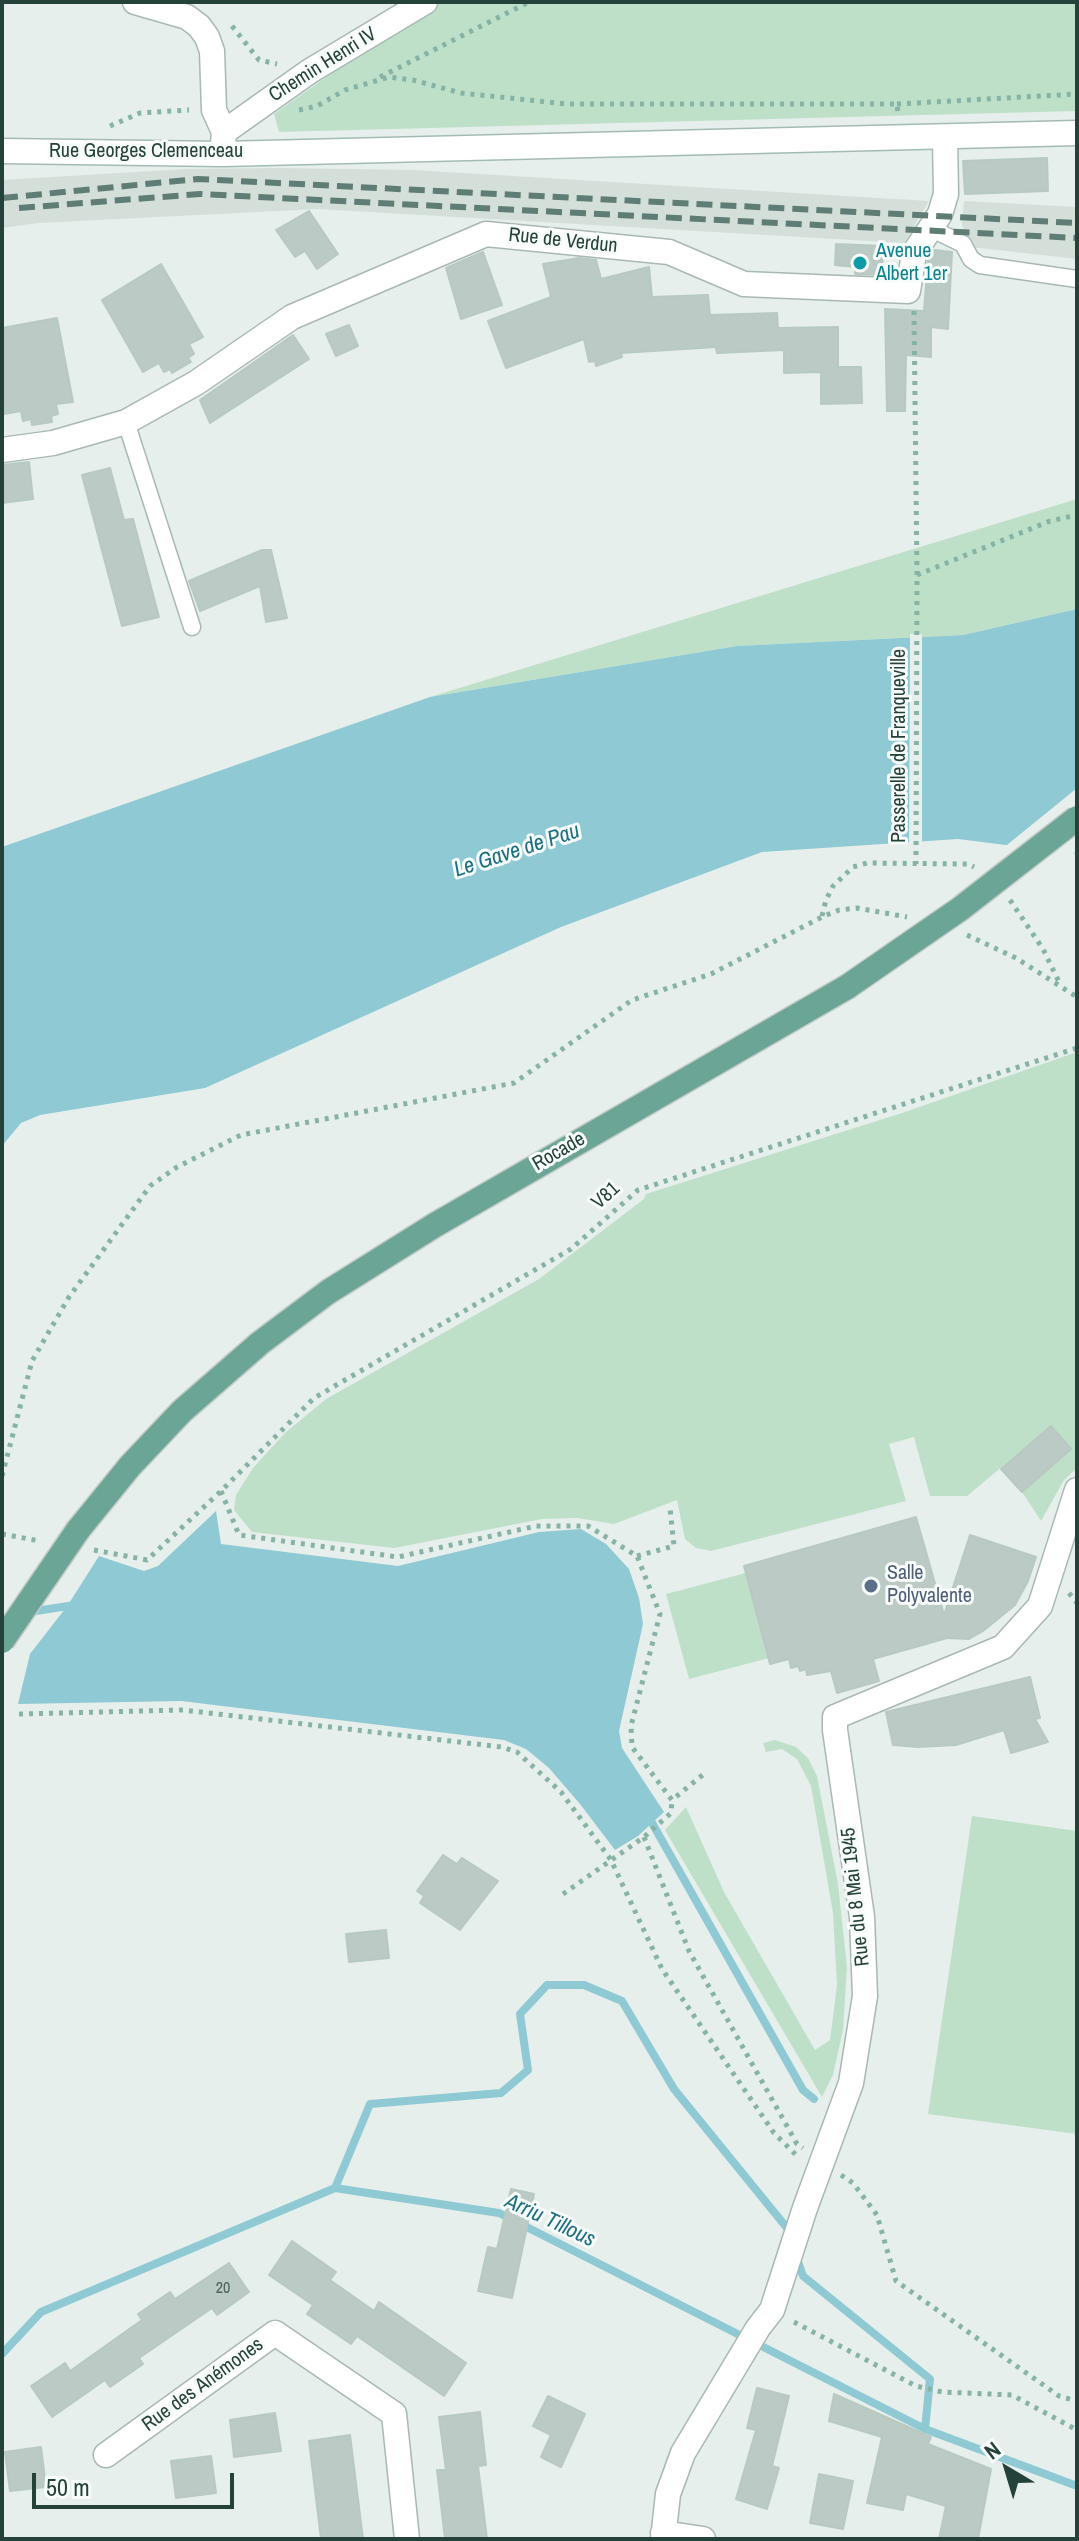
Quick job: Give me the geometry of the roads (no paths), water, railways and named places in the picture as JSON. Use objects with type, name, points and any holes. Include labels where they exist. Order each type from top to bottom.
[{"type":"main road","name":"Rocade","points":[[2,1641],[84,1540],[130,1466],[182,1411],[260,1343],[328,1292],[448,1217],[847,987],[960,909],[1077,818]]},
{"type":"street","points":[[135,2],[187,17],[207,37],[212,51],[220,132]]},
{"type":"street","name":"Chemin Henri IV","points":[[220,132],[310,71],[425,2]]},
{"type":"street","name":"Rue Georges Clemenceau","points":[[2,151],[220,132],[290,152],[945,137]]},
{"type":"street","points":[[932,229],[946,194],[945,137],[1077,133]]},
{"type":"street","name":"Rue de Verdun","points":[[2,450],[53,443],[126,422],[196,383],[292,317],[486,234],[669,252],[744,284],[908,291],[914,253],[932,229]]},
{"type":"street","name":"Rue du 8 Mai 1945","points":[[663,2536],[668,2494],[683,2453],[769,2311],[851,2083],[865,1996],[862,1917],[835,1717],[1003,1647],[1040,1606],[1077,1490]]},
{"type":"street","name":"Rue des Anémones","points":[[106,2455],[275,2333],[394,2414],[407,2539]]},
{"type":"street","points":[[663,2536],[703,2539]]},
{"type":"lane","points":[[932,229],[963,244],[971,259],[980,265],[1077,279]]},
{"type":"lane","points":[[126,422],[192,627]]},
{"type":"water","name":"Le Gave de Pau","points":[[1077,609],[1077,854],[958,839],[762,852],[561,927],[205,1088],[40,1115],[21,1123],[2,1146],[2,847],[430,697],[737,646],[963,635]]},
{"type":"water","points":[[216,1511],[221,1544],[398,1566],[539,1532],[581,1529],[606,1544],[629,1569],[639,1598],[643,1624],[619,1731],[622,1748],[664,1812],[638,1836],[615,1850],[549,1768],[526,1749],[504,1740],[181,1701],[18,1704],[30,1654],[68,1605],[99,1556],[144,1571],[158,1566]]},
{"type":"waterway","points":[[29,1612],[75,1605]]},
{"type":"waterway","points":[[647,1814],[803,2090],[814,2099]]},
{"type":"waterway","points":[[335,2188],[370,2104],[501,2093],[528,2070],[520,2014],[547,1985],[584,1985],[622,2001],[674,2089],[790,2235]]},
{"type":"waterway","name":"Arriu Tillous","points":[[2,2354],[41,2312],[335,2188],[499,2213],[925,2429],[1077,2486]]},
{"type":"waterway","points":[[796,2256],[803,2276],[930,2379],[925,2429]]},
{"type":"railway","points":[[2,198],[198,179],[1077,223]]},
{"type":"railway","points":[[19,208],[200,194],[1077,238]]},
{"type":"place","name":"Avenue Albert 1er","points":[[860,263]]},
{"type":"place","name":"Salle Polyvalente","points":[[871,1586]]}]
